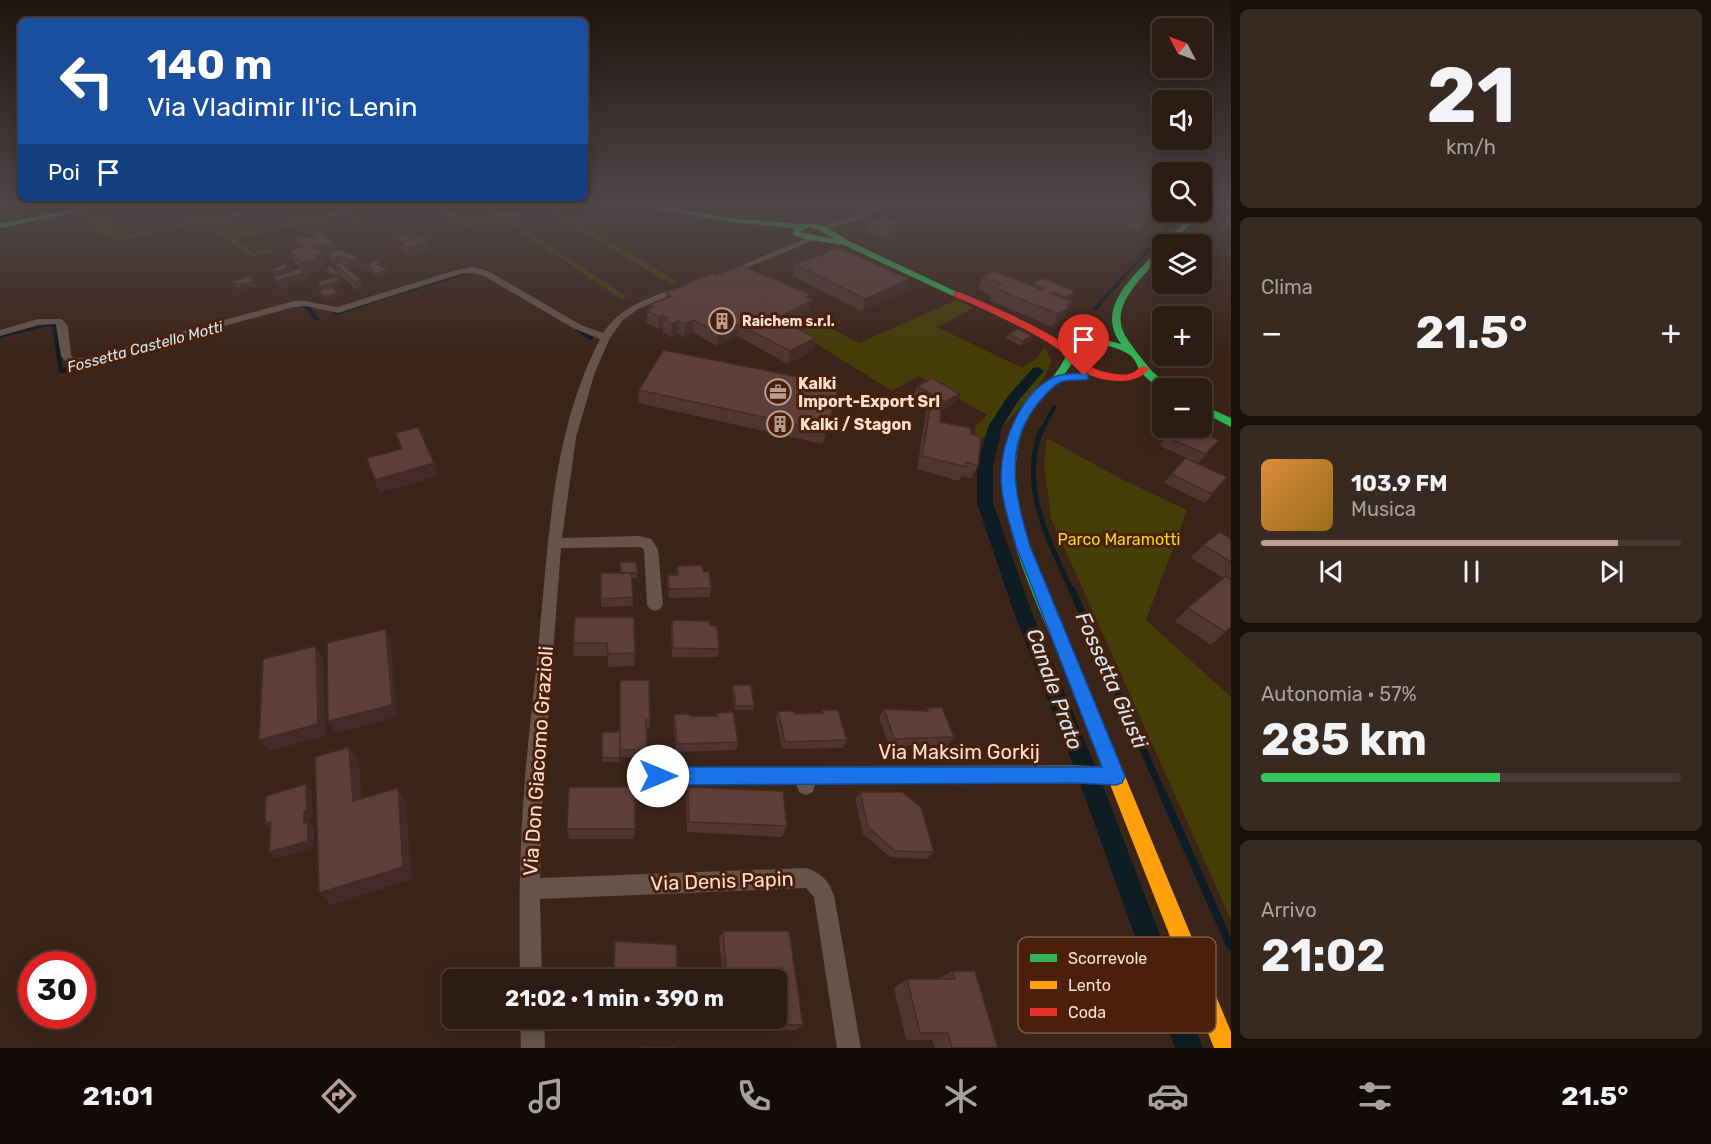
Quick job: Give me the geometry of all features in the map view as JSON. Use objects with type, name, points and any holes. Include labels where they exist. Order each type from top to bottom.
[{"type":"main road","points":[[868,253],[1027,326],[1080,341],[1097,341],[1122,348],[1139,358],[1144,369],[1153,378]]},
{"type":"main road","points":[[1097,341],[1114,325],[1119,302],[1152,263]]},
{"type":"main road","points":[[1114,325],[1133,353]]},
{"type":"main road","points":[[1027,326],[1084,369],[1105,376]]},
{"type":"main road","points":[[1080,341],[1068,347],[1068,355],[1057,379],[1027,408],[1013,439],[1009,457],[1009,492],[1023,546],[1181,937]]},
{"type":"main road","points":[[1123,378],[1141,374],[1144,369]]},
{"type":"main road","points":[[1057,379],[1105,376],[1152,386]]},
{"type":"main road","points":[[1212,413],[1231,423]]},
{"type":"main road","points":[[1216,1023],[1226,1048]]},
{"type":"street","points":[[718,276],[780,253]]},
{"type":"street","points":[[0,333],[38,322],[59,321],[63,326],[64,351],[68,358],[85,361],[294,304],[308,302],[323,308],[338,310],[459,272],[475,270],[487,274],[578,327],[606,337]]},
{"type":"street","name":"Via Don Giacomo Grazioli","points":[[531,969],[529,889],[531,832],[554,543],[569,432],[577,406],[613,325],[634,308],[700,282]]},
{"type":"street","points":[[554,543],[639,541],[646,543],[651,549],[655,605]]},
{"type":"street","name":"Via Maksim Gorkij","points":[[658,776],[805,781],[1075,774],[1116,776]]},
{"type":"street","name":"Via Denis Papin","points":[[529,889],[807,878],[813,880],[822,889],[824,895],[849,1048]]},
{"type":"street","points":[[532,1029],[533,1048]]},
{"type":"green space","points":[[246,253],[269,253],[252,257]]},
{"type":"green space","points":[[552,253],[560,253],[627,297],[621,299]]},
{"type":"green space","points":[[619,253],[628,253],[677,281],[671,284]]},
{"type":"green space","points":[[956,300],[974,308],[937,327],[1022,368],[1037,358],[1045,347],[1051,360],[1049,369],[1035,390],[989,439],[974,436],[975,427],[987,415],[919,376],[892,391],[799,333],[818,321],[859,343]]},
{"type":"green space","name":"Parco Maramotti","points":[[1047,438],[1123,480],[1187,510],[1146,620],[1231,697],[1231,920],[1051,518],[1044,463]]},
{"type":"building","points":[[292,253],[322,254],[314,256],[317,259],[301,263]]},
{"type":"building","points":[[348,253],[359,257],[348,261],[340,256],[335,258],[329,254]]},
{"type":"building","points":[[826,253],[850,253],[909,279],[865,299],[795,264]]},
{"type":"building","points":[[377,261],[388,270],[375,274],[370,266],[363,268],[360,266]]},
{"type":"building","points":[[341,262],[361,280],[354,282],[335,264]]},
{"type":"building","points":[[285,264],[289,268],[276,272],[273,269]]},
{"type":"building","name":"Raichem s.r.l.","points":[[741,265],[811,295],[806,297],[813,300],[777,318],[816,338],[790,351],[738,324],[718,333],[694,320],[685,324],[679,321],[672,324],[664,320],[668,318],[663,315],[659,317],[647,310],[655,307],[651,304],[671,296],[666,293],[712,273],[716,275]]},
{"type":"building","points":[[330,266],[339,273],[333,275],[325,268]]},
{"type":"building","points":[[300,268],[304,273],[276,281],[273,277]]},
{"type":"building","points":[[994,271],[1042,290],[1045,288],[1033,284],[1042,278],[1075,291],[1066,297],[1050,293],[1072,302],[1067,305],[1070,307],[1058,314],[994,288],[1001,284],[982,277]]},
{"type":"building","points":[[249,276],[254,281],[239,285],[233,282]]},
{"type":"building","points":[[335,277],[339,280],[322,286],[318,282]]},
{"type":"building","points":[[333,287],[337,293],[324,297],[319,290]]},
{"type":"building","points":[[1018,329],[1033,336],[1023,341],[1008,334]]},
{"type":"building","name":"Kalki / Stagon","points":[[663,350],[839,385],[827,431],[639,390]]},
{"type":"building","points":[[932,378],[960,394],[945,402],[917,386]]},
{"type":"building","points":[[932,397],[942,400],[940,422],[971,428],[971,434],[981,437],[978,466],[966,462],[966,467],[922,456]]},
{"type":"building","points":[[418,427],[434,463],[375,480],[367,458],[402,449],[396,433]]},
{"type":"building","points":[[1212,437],[1219,440],[1205,454],[1168,438]]},
{"type":"building","points":[[1186,458],[1227,477],[1212,494],[1171,474]]},
{"type":"building","points":[[1220,532],[1231,539],[1231,562],[1203,545]]},
{"type":"building","points":[[620,562],[636,562],[638,573],[621,573]]},
{"type":"building","points":[[702,565],[703,572],[709,571],[711,588],[669,589],[668,575],[678,575],[677,566]]},
{"type":"building","points":[[601,573],[631,573],[633,597],[601,599]]},
{"type":"building","points":[[1226,576],[1231,580],[1231,627],[1225,632],[1188,608]]},
{"type":"building","points":[[575,617],[634,617],[635,653],[608,654],[607,643],[573,643]]},
{"type":"building","points":[[672,620],[709,621],[710,625],[717,626],[719,649],[673,648]]},
{"type":"building","points":[[386,629],[392,705],[328,721],[327,643]]},
{"type":"building","points":[[316,646],[318,724],[259,740],[263,659]]},
{"type":"building","points":[[620,680],[649,680],[650,720],[646,720],[647,750],[620,750]]},
{"type":"building","points":[[733,685],[751,685],[754,706],[736,706]]},
{"type":"building","points":[[942,707],[954,737],[894,739],[884,709],[928,711],[927,708]]},
{"type":"building","points":[[822,710],[838,710],[847,740],[785,742],[778,711],[793,711],[795,714],[823,713]]},
{"type":"building","points":[[733,712],[738,742],[677,744],[674,714],[717,716],[717,713]]},
{"type":"building","points":[[602,732],[620,732],[620,758],[602,758]]},
{"type":"building","points":[[349,747],[353,801],[398,788],[403,867],[319,893],[315,757]]},
{"type":"building","points":[[306,784],[307,811],[304,811],[304,823],[308,821],[308,841],[269,852],[271,822],[265,824],[266,796]]},
{"type":"building","points":[[569,787],[635,787],[635,829],[567,829]]},
{"type":"building","points":[[688,787],[783,791],[787,826],[689,822]]},
{"type":"building","points":[[860,792],[902,792],[921,807],[934,852],[895,851],[868,827]]},
{"type":"building","points":[[723,931],[789,931],[803,1025],[787,1025],[787,969],[726,969]]},
{"type":"building","points":[[615,941],[677,945],[677,969],[614,969]]},
{"type":"building","points":[[952,971],[975,971],[998,1048],[952,1048],[948,1033],[920,1033],[907,979],[955,979]]},
{"type":"building","points":[[675,1047],[675,1048],[641,1048]]},
{"type":"waterway","points":[[1098,305],[1146,253]]},
{"type":"waterway","name":"Fossetta Castello Motti","points":[[360,305],[466,273]]},
{"type":"waterway","name":"Fossetta Castello Motti","points":[[335,313],[365,304]]},
{"type":"waterway","points":[[1096,308],[1100,304]]},
{"type":"waterway","name":"Fossetta Castello Motti","points":[[303,305],[307,306],[316,319]]},
{"type":"waterway","name":"Fossetta Castello Motti","points":[[0,336],[44,325],[54,325],[61,371],[136,350]]},
{"type":"waterway","name":"Fossetta Castello Motti","points":[[577,329],[591,338]]},
{"type":"waterway","name":"Canale Prato","points":[[1038,371],[1013,399],[995,427],[985,467],[985,503],[1022,610],[1091,783],[1148,937]]},
{"type":"waterway","name":"Fossetta Giusti","points":[[1041,432],[1054,407]]},
{"type":"waterway","name":"Fossetta Giusti","points":[[1041,430],[1035,451],[1033,472],[1035,493],[1046,533],[1072,592]]},
{"type":"waterway","name":"Fossetta Giusti","points":[[1072,590],[1163,794]]},
{"type":"waterway","name":"Fossetta Giusti","points":[[1162,792],[1231,947]]},
{"type":"waterway","name":"Canale Prato","points":[[1183,1033],[1189,1048]]},
{"type":"traffic: fast","points":[[867,253],[956,294]]},
{"type":"traffic: fast","points":[[1152,262],[1123,298],[1115,320],[1117,330],[1126,344],[1143,364],[1144,369],[1154,378]]},
{"type":"traffic: fast","points":[[1067,352],[1072,343],[1087,341],[1110,344],[1131,352]]},
{"type":"traffic: fast","points":[[1070,358],[1057,378],[1020,422],[1011,449],[1010,480],[1014,512],[1023,545],[1071,665]]},
{"type":"traffic: fast","points":[[1212,413],[1231,423]]},
{"type":"traffic: slow","points":[[1071,665],[1181,937]]},
{"type":"traffic: slow","points":[[1216,1023],[1226,1048]]},
{"type":"traffic: jam","points":[[956,294],[1020,322],[1063,348],[1082,367],[1100,375],[1131,377],[1144,369]]},
{"type":"place","name":"Raichem s.r.l.","points":[[722,321]]},
{"type":"place","name":"Kalki Import-Export Srl","points":[[778,392]]},
{"type":"place","name":"Kalki / Stagon","points":[[780,424]]},
{"type":"route","points":[[658,776],[1075,774],[1116,776],[1023,546],[1009,492],[1009,457],[1013,439],[1027,408],[1057,379],[1084,376]]}]
